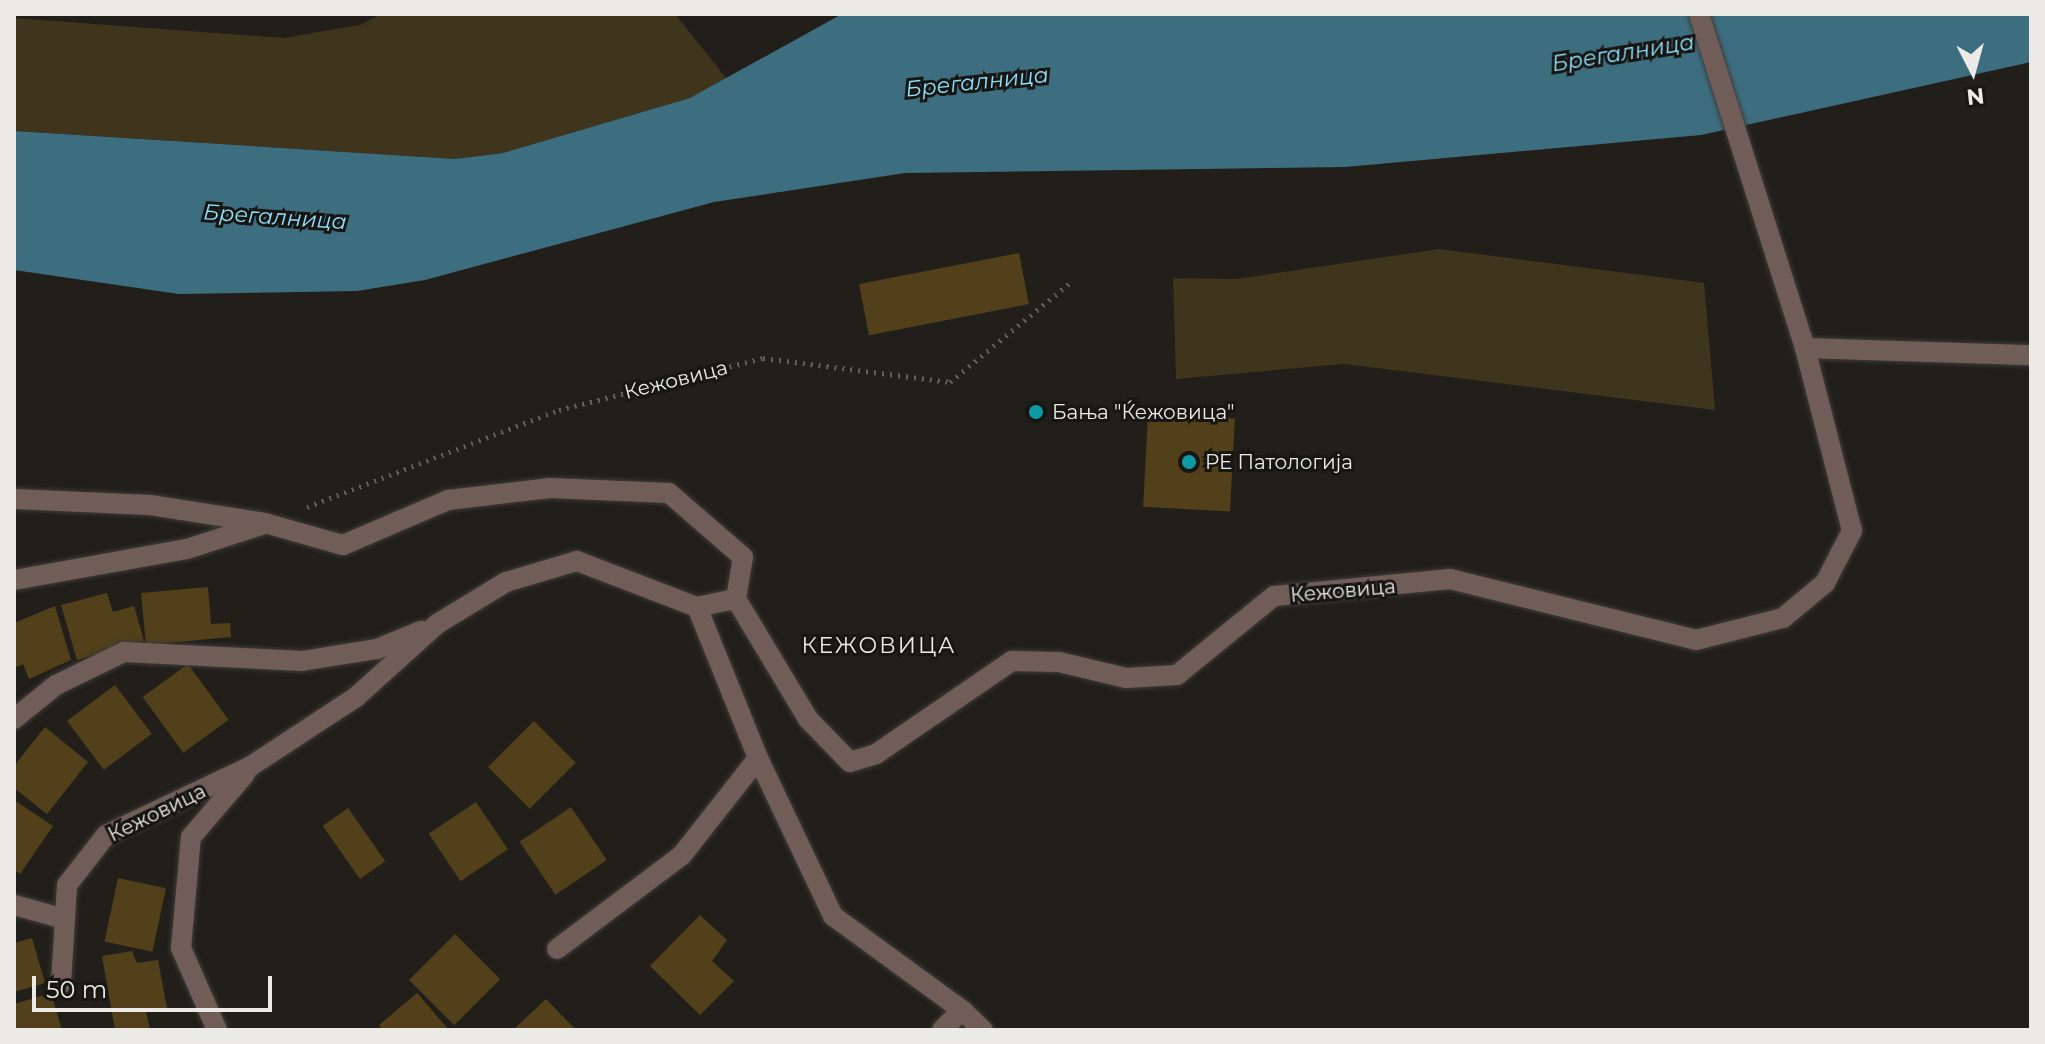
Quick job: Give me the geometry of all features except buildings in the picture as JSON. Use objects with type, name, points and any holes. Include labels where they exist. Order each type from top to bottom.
[{"type":"street","points":[[1699,14],[1768,243],[1805,348],[2031,355]]},
{"type":"street","name":"Кежовица","points":[[736,599],[808,719],[850,762],[876,754],[1012,661],[1059,662],[1126,678],[1177,675],[1274,596],[1450,579],[1696,640],[1783,618],[1825,583],[1852,531],[1805,348]]},
{"type":"street","points":[[14,499],[150,505],[265,523],[343,545],[448,500],[550,488],[669,493],[743,557],[736,599],[697,607],[758,758],[833,916],[962,1010],[983,1030]]},
{"type":"street","points":[[14,580],[187,549],[265,523]]},
{"type":"street","name":"Кежовица","points":[[14,719],[56,685],[124,652],[302,661],[377,649],[437,624],[506,582],[577,561],[697,607]]},
{"type":"street","name":"Кежовица","points":[[61,984],[67,885],[106,835],[251,766],[356,697],[437,624]]},
{"type":"street","points":[[557,949],[682,855],[758,758]]},
{"type":"street","name":"Кежовица","points":[[217,1030],[181,948],[191,837],[251,766]]},
{"type":"street","points":[[14,905],[65,919]]},
{"type":"street","points":[[942,1030],[962,1010]]},
{"type":"path","name":"Кежовица","points":[[265,523],[559,410],[763,358],[950,382],[1072,281]]},
{"type":"shaded area","points":[[381,14],[675,14],[727,79],[690,98],[503,153],[455,159],[14,131],[14,18],[284,38],[360,25]]},
{"type":"shaded area","points":[[1439,249],[1704,283],[1715,410],[1344,364],[1176,379],[1173,278],[1237,279]]},
{"type":"water","name":"Брегалница","points":[[842,14],[2031,14],[2031,62],[1701,135],[1345,167],[905,173],[714,202],[425,280],[357,291],[179,294],[14,270],[14,131],[455,159],[503,153],[690,98]]},
{"type":"place","name":"Бања \"Ќежовица\"","points":[[1036,412]]},
{"type":"place","name":"РЕ Патологија","points":[[1189,462]]},
{"type":"district","name":"КЕЖОВИЦА","points":[[879,646]]}]
